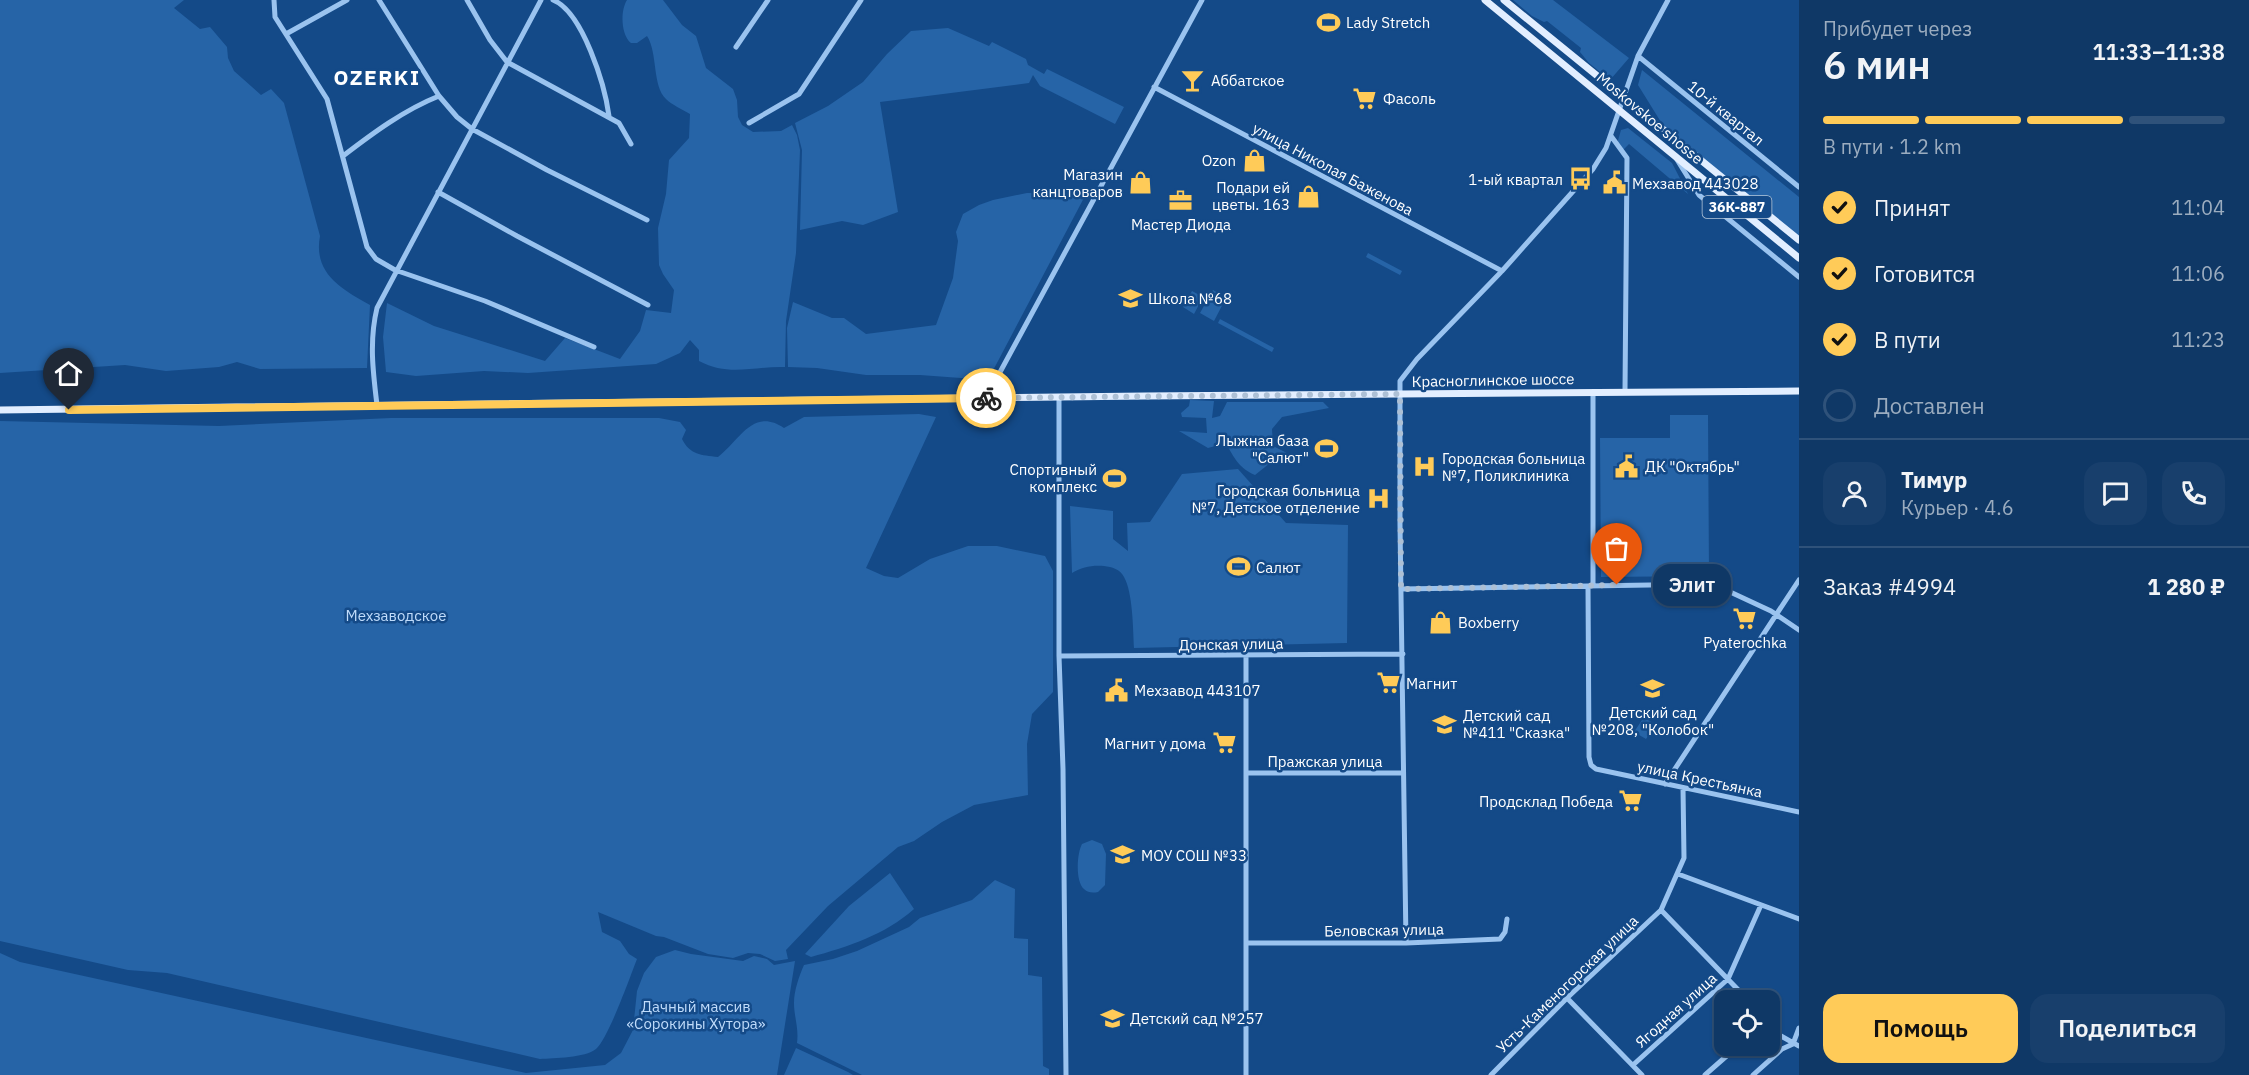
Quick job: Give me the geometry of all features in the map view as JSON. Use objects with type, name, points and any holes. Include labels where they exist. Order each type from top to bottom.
[{"type":"main road","name":"Moskovskoe shosse","points":[[1485,0],[1799,258]]},
{"type":"main road","name":"Moskovskoe shosse","points":[[1504,0],[1799,240]]},
{"type":"main road","name":"Красноглинское шоссе","points":[[0,410],[1145,396],[1799,391]]},
{"type":"street","points":[[274,0],[275,16],[327,99],[367,248],[376,259],[396,270],[485,301],[594,347]]},
{"type":"street","points":[[286,34],[347,0]]},
{"type":"street","points":[[379,0],[439,96],[453,113],[472,129],[647,220]]},
{"type":"street","points":[[467,0],[490,40],[507,62],[609,116],[619,123],[631,144]]},
{"type":"street","points":[[377,405],[372,362],[376,308],[541,0]]},
{"type":"street","points":[[553,0],[569,12],[576,21],[602,81],[609,116]]},
{"type":"street","points":[[736,47],[768,0]]},
{"type":"street","points":[[749,123],[799,94],[861,0]]},
{"type":"street","points":[[986,398],[1202,0]]},
{"type":"street","points":[[1406,943],[1400,381],[1405,372],[1502,271],[1584,180],[1606,148],[1638,56],[1668,0]]},
{"type":"street","name":"10-й квартал","points":[[1638,56],[1799,187]]},
{"type":"street","name":"улица Николая Баженова","points":[[1154,87],[1502,271]]},
{"type":"street","points":[[343,156],[373,132],[425,101],[439,96]]},
{"type":"street","points":[[1611,136],[1627,158],[1625,391]]},
{"type":"street","points":[[1675,156],[1699,195],[1799,277]]},
{"type":"street","points":[[438,192],[648,305]]},
{"type":"street","points":[[1591,586],[1593,392]]},
{"type":"street","points":[[1059,398],[1059,656],[1063,780],[1066,1075]]},
{"type":"street","points":[[1665,784],[1799,580]]},
{"type":"street","points":[[1401,589],[1713,584],[1776,615],[1799,630]]},
{"type":"street","name":"улица Крестьянка","points":[[1591,586],[1589,757],[1591,765],[1596,769],[1799,812]]},
{"type":"street","name":"Донская улица","points":[[1059,656],[1403,654]]},
{"type":"street","points":[[1246,656],[1246,1075]]},
{"type":"street","name":"Пражская улица","points":[[1246,773],[1403,773]]},
{"type":"street","points":[[1683,788],[1684,851],[1678,874],[1661,910],[1738,990]]},
{"type":"street","points":[[1678,874],[1799,919]]},
{"type":"street","name":"Ягодная улица","points":[[1633,1065],[1728,979],[1761,905]]},
{"type":"street","name":"Усть-Каменогорская улица","points":[[1491,1075],[1567,998],[1661,910]]},
{"type":"street","name":"Беловская улица","points":[[1247,943],[1406,943],[1500,939],[1505,932],[1507,920]]},
{"type":"street","points":[[1567,998],[1642,1075]]},
{"type":"street","points":[[1796,1045],[1799,1028]]},
{"type":"street","points":[[1780,1036],[1796,1045]]},
{"type":"street","points":[[1753,1075],[1782,1049],[1796,1045]]},
{"type":"street","points":[[1705,1075],[1727,1056]]},
{"type":"green space","points":[[0,0],[184,0],[174,8],[200,29],[210,27],[227,47],[228,58],[234,71],[261,95],[271,89],[284,103],[320,236],[319,249],[325,270],[349,293],[370,305],[367,368],[260,369],[237,362],[219,367],[166,371],[125,365],[0,373]]},
{"type":"green space","points":[[627,0],[663,0],[682,25],[696,36],[706,68],[733,89],[737,100],[738,117],[742,125],[753,132],[781,131],[792,125],[797,135],[800,150],[796,253],[786,321],[785,367],[731,370],[710,366],[699,361],[699,350],[690,340],[680,353],[656,364],[528,373],[484,371],[416,376],[386,372],[383,337],[387,303],[434,326],[545,361],[565,338],[620,359],[640,331],[646,310],[671,313],[674,290],[659,265],[658,228],[666,194],[669,160],[689,138],[690,114],[671,103],[662,93],[653,51],[647,36],[637,43],[631,43],[625,34],[623,10]]},
{"type":"green space","points":[[1513,0],[1553,0],[1629,58],[1610,80],[1589,63],[1580,52],[1581,48],[1547,21],[1544,22],[1532,16]]},
{"type":"green space","points":[[948,28],[989,46],[992,42],[1026,59],[1028,65],[1044,74],[1047,69],[1124,107],[1115,124],[1040,86],[1033,75],[1029,83],[880,102],[898,212],[863,225],[842,221],[800,230],[802,150],[795,123],[828,106],[863,82],[911,31]]},
{"type":"green space","points":[[1642,70],[1799,197],[1799,241],[1669,135],[1638,85]]},
{"type":"green space","points":[[1628,128],[1672,163],[1688,194],[1629,144],[1622,151],[1617,144],[1621,130]]},
{"type":"green space","points":[[1027,193],[1086,194],[988,380],[920,375],[866,375],[817,368],[788,367],[787,328],[793,302],[832,318],[844,318],[866,334],[936,325],[953,278],[958,241],[956,232],[963,214],[993,200]]},
{"type":"green space","points":[[1368,253],[1402,271],[1400,275],[1366,257]]},
{"type":"green space","points":[[1213,290],[1226,298],[1214,321],[1200,313]]},
{"type":"green space","points":[[1192,291],[1203,297],[1194,314],[1183,307]]},
{"type":"green space","points":[[1220,319],[1274,348],[1272,352],[1218,323]]},
{"type":"green space","points":[[1190,400],[1214,401],[1212,418],[1220,416],[1227,402],[1323,402],[1329,408],[1282,417],[1272,429],[1273,446],[1287,453],[1255,475],[1237,462],[1226,443],[1208,448],[1179,431],[1207,433],[1206,418],[1182,417],[1181,413],[1189,406]]},
{"type":"green space","name":"Мехзаводское","points":[[919,414],[936,417],[866,568],[884,576],[898,578],[930,559],[968,546],[997,546],[1045,556],[1053,571],[1053,692],[1032,714],[1027,744],[1028,795],[974,805],[942,822],[914,841],[898,847],[828,906],[786,950],[788,959],[775,961],[760,954],[748,953],[733,958],[708,954],[598,912],[602,932],[620,941],[629,954],[637,959],[624,993],[596,1049],[577,1056],[540,1059],[167,973],[128,970],[0,941],[0,421],[219,426],[391,418],[659,418],[680,422],[686,430],[682,439],[692,451],[701,455],[718,457],[748,428],[764,421],[784,428],[804,417]]},
{"type":"green space","points":[[1670,415],[1708,415],[1709,576],[1601,577],[1600,438],[1670,438]]},
{"type":"green space","name":"Салют","points":[[1238,469],[1286,523],[1348,525],[1347,643],[1134,648],[1131,601],[1122,574],[1107,566],[1091,566],[1072,573],[1070,506],[1113,511],[1113,539],[1128,551],[1127,523],[1150,522],[1182,474]]},
{"type":"green space","points":[[1644,717],[1656,725],[1646,739],[1634,732]]},
{"type":"green space","points":[[1092,840],[1102,844],[1106,854],[1105,885],[1094,893],[1087,891],[1081,885],[1078,867],[1082,844]]},
{"type":"green space","points":[[890,873],[914,909],[891,926],[865,939],[811,957],[805,954],[849,906]]},
{"type":"green space","points":[[995,880],[1015,889],[1014,938],[1028,939],[1028,975],[1042,977],[1043,1066],[1049,1069],[1049,1075],[862,1075],[797,1043],[794,998],[804,965],[857,951],[909,927],[920,918],[972,900]]},
{"type":"green space","name":"Дачный массив «Сорокины Хутора»","points":[[675,950],[743,961],[754,956],[767,959],[774,965],[795,961],[777,1075],[0,1075],[0,953],[20,962],[526,1073],[605,1065],[621,1053],[633,1030],[637,991],[644,973],[656,957]]},
{"type":"green space","points":[[796,1048],[848,1072],[853,1075],[784,1075]]},
{"type":"way so far","points":[[986,398],[1400,394],[1401,589],[1617,585]]},
{"type":"place","name":"Lady Stretch","points":[[1328,22]]},
{"type":"place","name":"Аббатское","points":[[1193,80]]},
{"type":"place","name":"Фасоль","points":[[1365,98]]},
{"type":"place","name":"Ozon","points":[[1254,160]]},
{"type":"place","name":"1-ый квартал","points":[[1581,179]]},
{"type":"place","name":"Магазин канцтоваров","points":[[1141,183]]},
{"type":"place","name":"Мехзавод 443028","points":[[1614,183]]},
{"type":"place","name":"Подари ей цветы. 163","points":[[1308,196]]},
{"type":"place","name":"Мастер Диода","points":[[1181,200]]},
{"type":"place","name":"Школа №68","points":[[1130,298]]},
{"type":"place","name":"Лыжная база \"Салют\"","points":[[1327,449]]},
{"type":"place","name":"ДК \"Октябрь\"","points":[[1627,466]]},
{"type":"place","name":"Городская больница №7, Поликлиника","points":[[1424,467]]},
{"type":"place","name":"Спортивный комплекс","points":[[1115,478]]},
{"type":"place","name":"Городская больница №7, Детское отделение","points":[[1378,499]]},
{"type":"place","name":"Салют","points":[[1238,567]]},
{"type":"place","name":"Элит","points":[[1617,585]]},
{"type":"place","name":"Pyaterochka","points":[[1745,618]]},
{"type":"place","name":"Boxberry","points":[[1440,622]]},
{"type":"place","name":"Магнит","points":[[1388,683]]},
{"type":"place","name":"Детский сад №208, \"Колобок\"","points":[[1653,688]]},
{"type":"place","name":"Мехзавод 443107","points":[[1116,690]]},
{"type":"place","name":"Детский сад №411 \"Сказка\"","points":[[1445,724]]},
{"type":"place","name":"Магнит у дома","points":[[1224,743]]},
{"type":"place","name":"Продсклад Победа","points":[[1631,801]]},
{"type":"place","name":"МОУ СОШ №33","points":[[1123,855]]},
{"type":"place","name":"Детский сад №257","points":[[1112,1018]]},
{"type":"district","name":"OZERKI","points":[[377,77]]},
{"type":"route","points":[[69,410],[986,398]]}]
